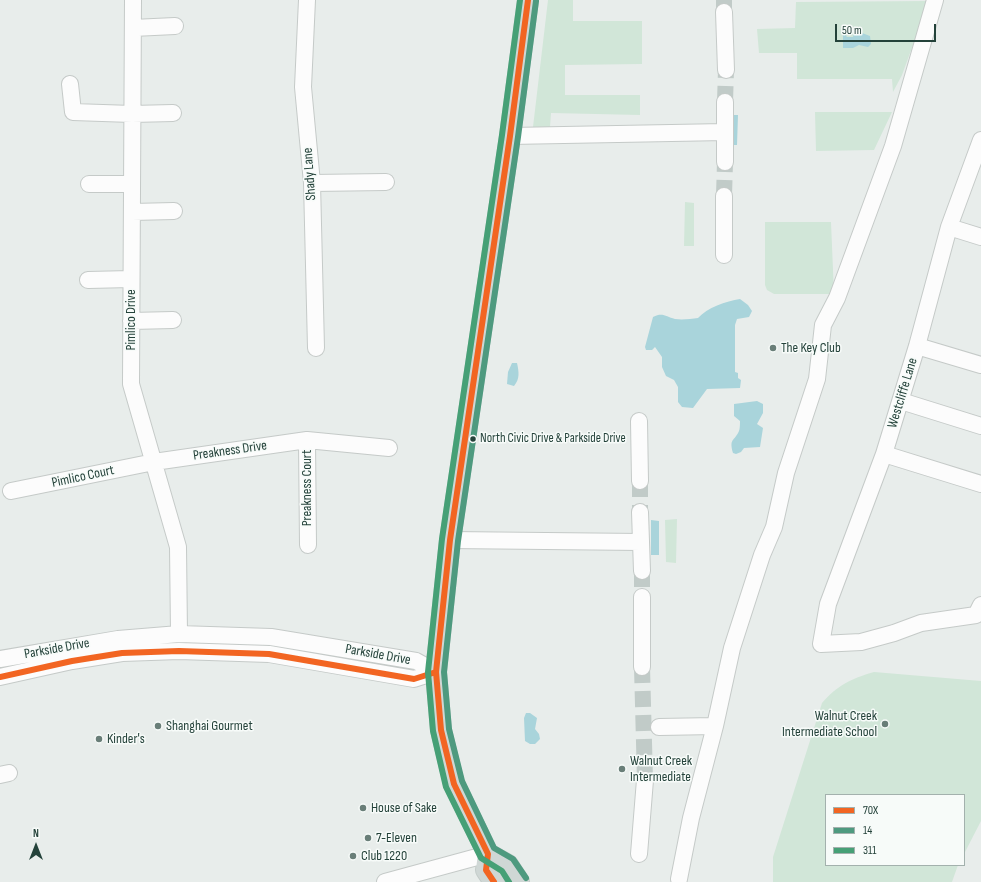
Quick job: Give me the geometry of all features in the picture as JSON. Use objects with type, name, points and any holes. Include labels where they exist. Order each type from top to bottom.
[{"type":"main road","points":[[494,882],[486,870],[488,854],[454,784],[441,730],[436,672],[450,540],[510,136],[528,0]]},
{"type":"main road","points":[[488,854],[508,865],[519,882]]},
{"type":"street","name":"Pimlico Drive","points":[[133,0],[131,384],[178,547],[179,634]]},
{"type":"street","name":"Shady Lane","points":[[307,0],[303,87],[312,183],[316,348]]},
{"type":"street","points":[[679,879],[691,818],[715,726],[732,648],[762,555],[774,527],[786,473],[817,379],[823,324],[837,298],[893,146],[935,0]]},
{"type":"street","points":[[724,12],[726,70]]},
{"type":"street","points":[[133,28],[175,26]]},
{"type":"street","points":[[70,84],[73,112],[132,114],[173,113]]},
{"type":"street","points":[[725,102],[725,162]]},
{"type":"street","points":[[510,136],[725,132]]},
{"type":"street","name":"Westcliffe Lane","points":[[981,140],[976,171],[949,227],[917,346],[884,454],[828,604],[821,644],[861,642],[894,633],[921,623],[976,615],[981,605]]},
{"type":"street","points":[[312,183],[386,182]]},
{"type":"street","points":[[89,184],[132,184]]},
{"type":"street","points":[[724,196],[724,255]]},
{"type":"street","points":[[132,212],[174,211]]},
{"type":"street","points":[[949,227],[981,237]]},
{"type":"street","points":[[88,280],[131,279]]},
{"type":"street","points":[[131,321],[174,320]]},
{"type":"street","points":[[917,346],[981,365]]},
{"type":"street","points":[[901,401],[981,426]]},
{"type":"street","points":[[639,421],[640,481]]},
{"type":"street","name":"Preakness Drive","points":[[154,462],[307,440]]},
{"type":"street","name":"Preakness Court","points":[[308,545],[307,440],[389,448]]},
{"type":"street","points":[[884,454],[981,484]]},
{"type":"street","name":"Pimlico Court","points":[[11,491],[154,462]]},
{"type":"street","points":[[640,512],[642,571]]},
{"type":"street","points":[[450,540],[641,542]]},
{"type":"street","points":[[642,597],[642,667]]},
{"type":"street","name":"Parkside Drive","points":[[0,659],[118,639],[179,634],[271,637],[416,661],[436,672]]},
{"type":"street","name":"Parkside Drive","points":[[0,677],[72,661],[122,653],[179,651],[269,654],[414,679],[436,672]]},
{"type":"street","points":[[659,727],[715,726]]},
{"type":"street","points":[[639,854],[645,780]]},
{"type":"street","points":[[385,882],[488,854]]},
{"type":"green space","points":[[548,0],[573,0],[573,21],[642,21],[642,64],[565,65],[565,95],[640,95],[640,115],[551,113],[550,127],[533,127]]},
{"type":"green space","points":[[929,1],[902,75],[893,92],[892,79],[797,79],[797,53],[759,53],[757,29],[795,28],[796,2]]},
{"type":"green space","points":[[815,112],[892,112],[874,150],[816,151]]},
{"type":"green space","points":[[685,202],[694,203],[694,246],[684,246]]},
{"type":"green space","points":[[765,222],[831,222],[834,294],[774,294],[767,290],[765,285]]},
{"type":"green space","points":[[677,519],[676,563],[666,562],[665,520]]},
{"type":"green space","name":"Walnut Creek Intermediate School","points":[[874,672],[981,681],[981,821],[965,852],[965,794],[825,794],[825,866],[958,866],[952,882],[773,882],[773,857],[822,703],[839,687],[858,677]]},
{"type":"water","points":[[855,28],[860,28],[862,33],[870,36],[871,44],[868,47],[859,45],[853,48],[843,48],[843,32],[847,37],[853,37]]},
{"type":"water","points":[[730,115],[738,115],[737,145],[730,145]]},
{"type":"water","points":[[740,299],[748,305],[752,311],[749,317],[737,319],[735,325],[735,372],[738,373],[738,378],[741,380],[740,388],[707,389],[693,408],[682,407],[678,402],[678,387],[674,380],[666,376],[662,367],[662,357],[655,347],[652,350],[646,350],[645,347],[653,317],[662,315],[678,319],[698,318],[706,311],[717,306],[729,301]]},
{"type":"water","points":[[512,363],[517,363],[519,372],[514,386],[507,384],[508,372]]},
{"type":"water","points":[[757,401],[763,404],[763,413],[757,424],[763,428],[760,447],[744,448],[741,452],[736,454],[733,453],[732,442],[740,427],[740,421],[734,416],[734,404]]},
{"type":"water","points":[[651,520],[659,521],[659,555],[651,555]]},
{"type":"water","points":[[526,713],[530,713],[537,718],[535,729],[539,734],[540,739],[535,744],[530,744],[525,741],[524,718]]},
{"type":"tunnel","points":[[724,0],[724,12]]},
{"type":"tunnel","points":[[725,102],[726,70]]},
{"type":"tunnel","points":[[724,196],[725,162]]},
{"type":"tunnel","points":[[640,481],[640,512]]},
{"type":"tunnel","points":[[642,571],[642,597]]},
{"type":"tunnel","points":[[642,667],[645,780]]},
{"type":"transit line","name":"311","points":[[509,882],[502,871],[481,858],[446,787],[433,731],[428,672],[442,539],[502,135],[520,0]]},
{"type":"transit line","name":"70X","points":[[494,882],[486,870],[488,854],[454,784],[441,730],[436,672],[450,540],[510,136],[528,0]]},
{"type":"transit line","name":"14","points":[[526,878],[513,859],[494,848],[462,781],[449,729],[444,672],[458,541],[518,137],[536,1]]},
{"type":"transit line","name":"70X","points":[[0,677],[72,661],[122,653],[179,651],[269,654],[414,679],[436,672]]},
{"type":"place","name":"The Key Club","points":[[773,348]]},
{"type":"place","name":"North Civic Drive & Parkside Drive","points":[[473,439]]},
{"type":"place","name":"Walnut Creek Intermediate School","points":[[885,724]]},
{"type":"place","name":"Shanghai Gourmet","points":[[158,726]]},
{"type":"place","name":"Kinder's","points":[[99,739]]},
{"type":"place","name":"Walnut Creek Intermediate","points":[[622,769]]},
{"type":"place","name":"House of Sake","points":[[363,808]]},
{"type":"place","name":"7-Eleven","points":[[368,838]]},
{"type":"place","name":"Club 1220","points":[[353,856]]}]
